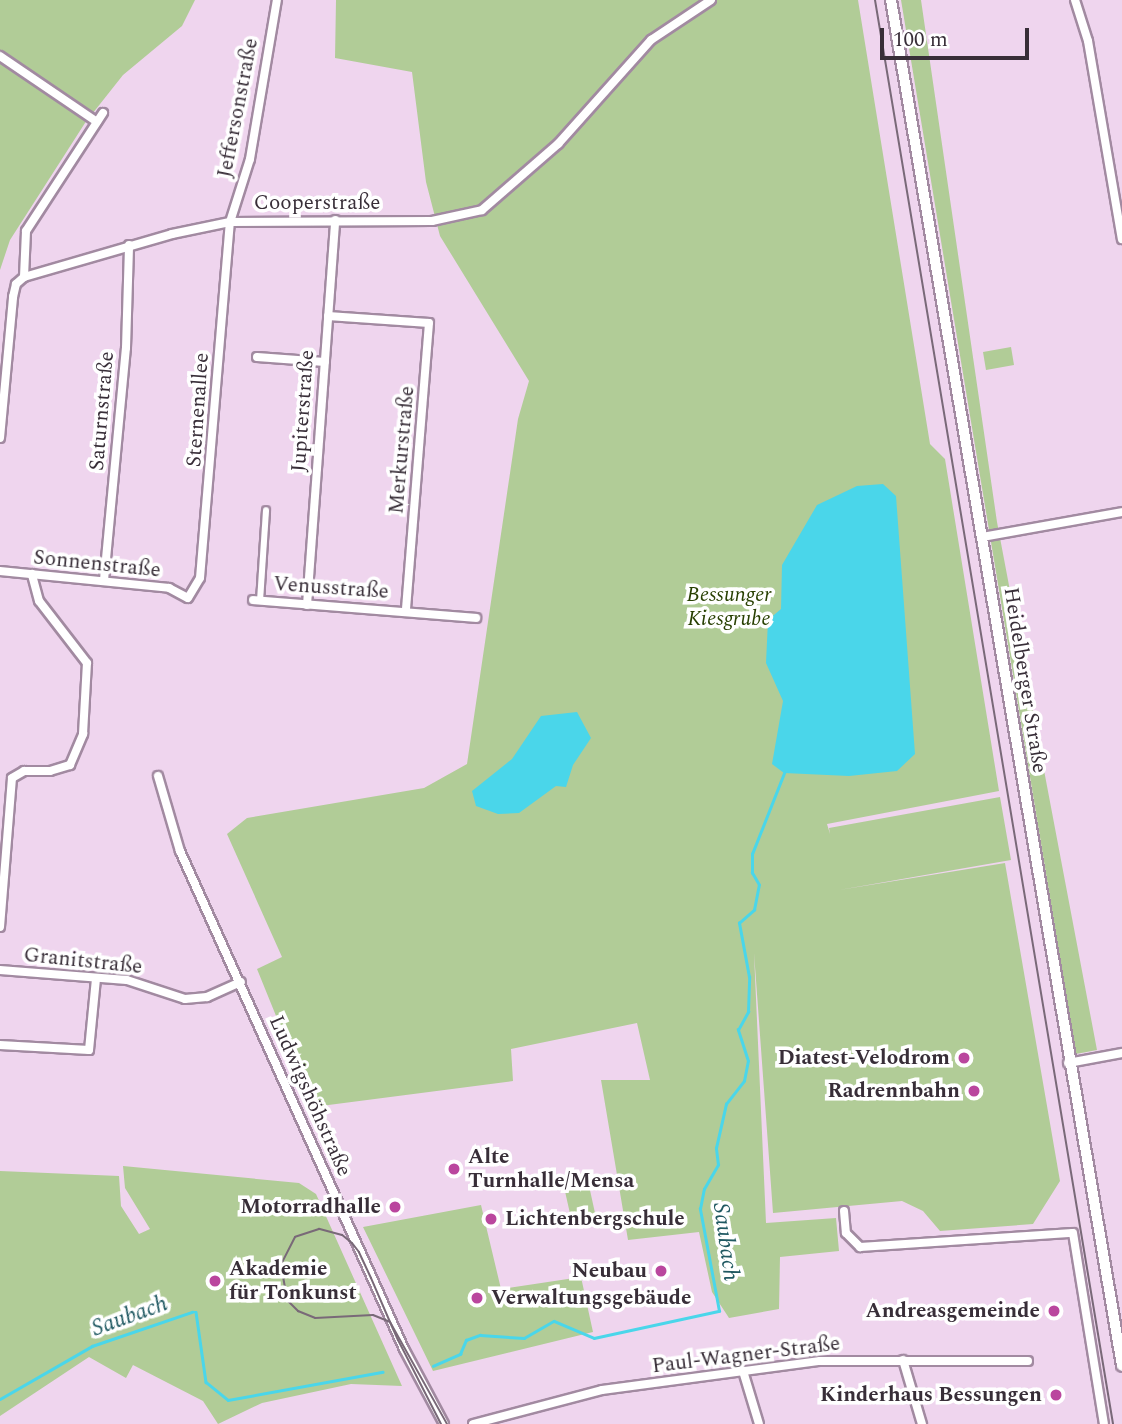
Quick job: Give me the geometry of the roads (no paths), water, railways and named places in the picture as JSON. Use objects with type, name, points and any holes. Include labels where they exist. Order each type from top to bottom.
[{"type":"street","name":"Jeffersonstraße","points":[[230,222],[250,159],[277,0]]},
{"type":"street","name":"Cooperstraße","points":[[24,277],[130,245],[230,222],[432,221],[482,210],[558,144],[652,40],[711,0]]},
{"type":"street","name":"Heidelberger Straße","points":[[891,0],[1068,1063],[1122,1366]]},
{"type":"street","points":[[1075,0],[1088,41],[1122,239]]},
{"type":"street","points":[[0,56],[97,122]]},
{"type":"street","points":[[0,438],[13,297],[16,284],[24,277],[26,231],[103,113]]},
{"type":"street","name":"Jupiterstraße","points":[[307,604],[335,220]]},
{"type":"street","name":"Sternenallee","points":[[188,598],[200,578],[210,495],[230,222]]},
{"type":"street","name":"Saturnstraße","points":[[104,580],[125,348],[130,245]]},
{"type":"street","name":"Merkurstraße","points":[[328,316],[429,323],[406,611]]},
{"type":"street","points":[[257,357],[325,362]]},
{"type":"street","points":[[257,600],[266,510]]},
{"type":"street","points":[[982,537],[1122,512]]},
{"type":"street","name":"Sonnenstraße","points":[[0,571],[169,588],[188,598]]},
{"type":"street","points":[[0,927],[4,821],[12,778],[24,771],[50,771],[71,765],[83,734],[84,654],[38,601],[32,574]]},
{"type":"street","name":"Venusstraße","points":[[257,600],[406,611]]},
{"type":"street","points":[[406,611],[476,618]]},
{"type":"street","name":"Ludwigshöhstraße","points":[[158,776],[180,851],[404,1349],[444,1424]]},
{"type":"street","name":"Granitstraße","points":[[0,971],[139,982],[185,999],[207,997],[241,982]]},
{"type":"street","points":[[0,1045],[89,1050],[96,978]]},
{"type":"street","points":[[1068,1063],[1122,1053]]},
{"type":"street","points":[[844,1211],[846,1233],[860,1247],[1073,1233],[1104,1424]]},
{"type":"street","points":[[903,1360],[922,1424]]},
{"type":"street","name":"Paul-Wagner-Straße","points":[[472,1424],[602,1390],[820,1361],[1028,1362]]},
{"type":"street","points":[[743,1371],[759,1424]]},
{"type":"water","points":[[883,484],[896,496],[915,754],[897,771],[849,776],[784,773],[772,764],[783,701],[766,663],[768,620],[781,609],[782,565],[817,505],[857,486]]},
{"type":"water","points":[[577,712],[591,738],[573,765],[566,787],[556,786],[519,813],[498,814],[476,806],[472,791],[512,759],[541,716]]},
{"type":"waterway","name":"Saubach","points":[[433,1366],[460,1354],[466,1340],[480,1335],[524,1338],[554,1321],[594,1338],[719,1311],[700,1209],[704,1189],[718,1165],[716,1148],[726,1104],[744,1081],[748,1061],[738,1030],[748,1012],[749,977],[739,923],[754,910],[759,885],[752,873],[752,854],[784,773]]},
{"type":"waterway","name":"Saubach","points":[[0,1399],[92,1346],[192,1312],[196,1312],[206,1382],[228,1400],[382,1372]]},
{"type":"tram line","points":[[875,0],[1113,1424]]},
{"type":"tram line","points":[[441,1424],[398,1340],[390,1322],[371,1278],[359,1252],[352,1243],[342,1235],[319,1229],[295,1237],[281,1265],[287,1300],[298,1311],[315,1318],[373,1315],[390,1322],[447,1424]]},
{"type":"place","name":"Diatest-Velodrom","points":[[964,1058]]},
{"type":"place","name":"Radrennbahn","points":[[974,1091]]},
{"type":"place","name":"Alte Turnhalle/Mensa","points":[[454,1169]]},
{"type":"place","name":"Motorradhalle","points":[[395,1207]]},
{"type":"place","name":"Lichtenbergschule","points":[[491,1219]]},
{"type":"place","name":"Neubau","points":[[661,1271]]},
{"type":"place","name":"Akademie für Tonkunst","points":[[215,1281]]},
{"type":"place","name":"Verwaltungsgebäude","points":[[477,1298]]},
{"type":"place","name":"Andreasgemeinde","points":[[1054,1311]]},
{"type":"place","name":"Kinderhaus Bessungen","points":[[1056,1395]]},
{"type":"park label","name":"Bessunger Kiesgrube","points":[[729,607]]}]
